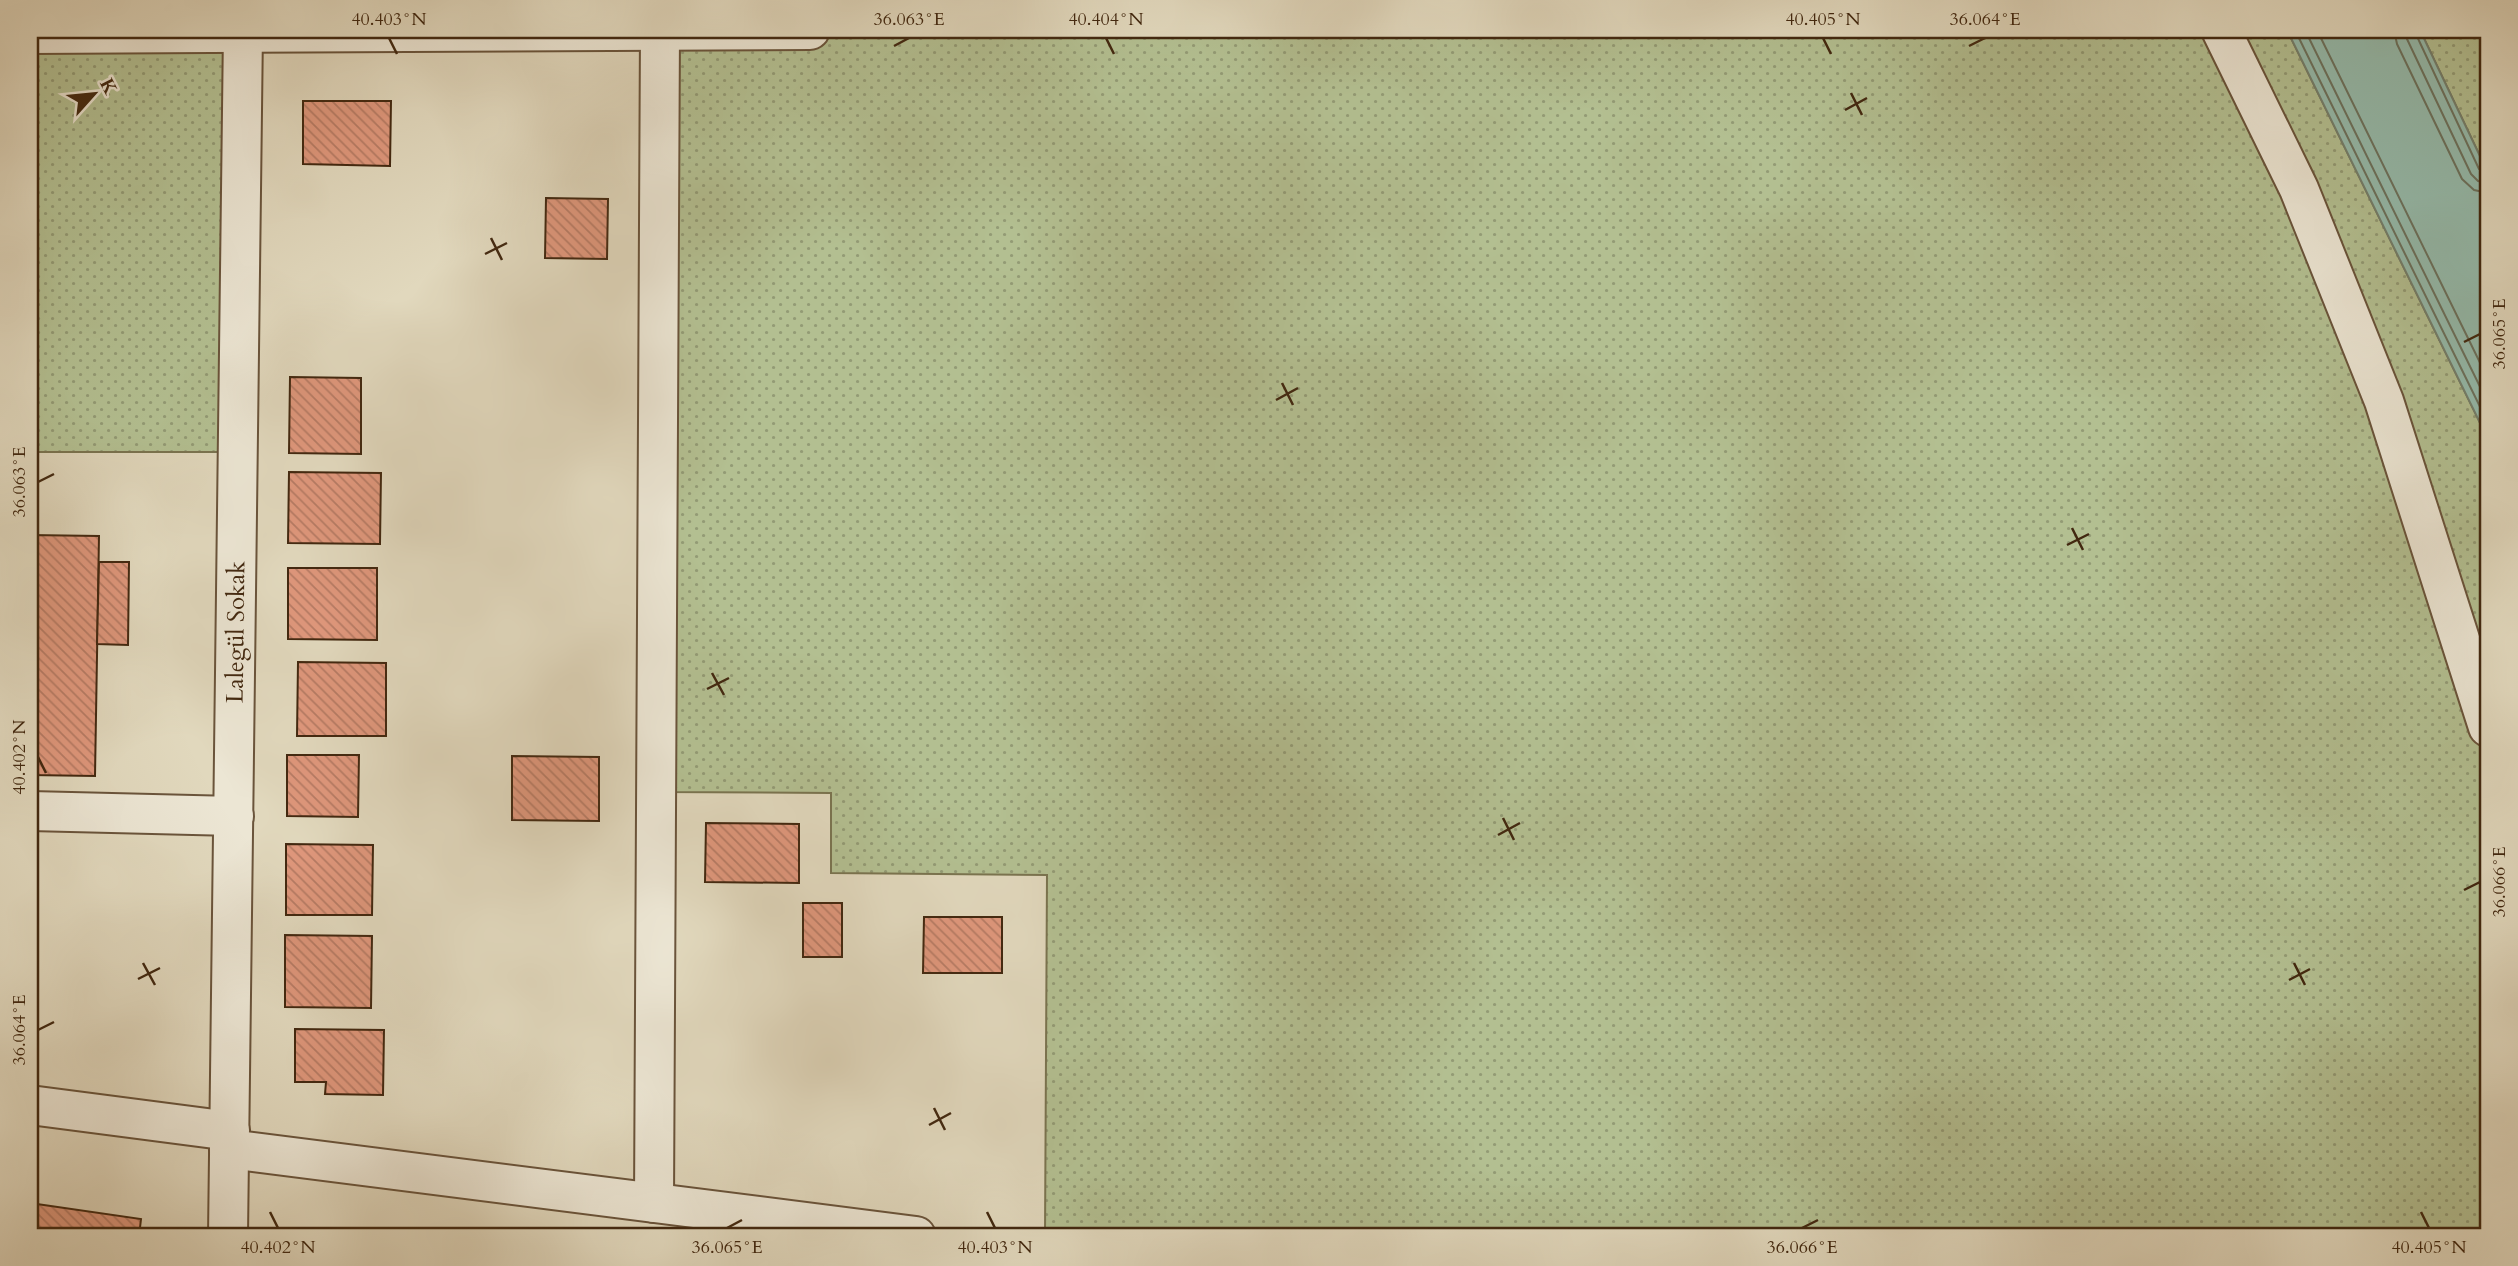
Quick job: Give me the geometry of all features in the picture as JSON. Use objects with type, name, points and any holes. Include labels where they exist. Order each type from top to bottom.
[{"type":"street","points":[[30,34],[810,30]]},
{"type":"street","points":[[2221,30],[2300,189],[2384,401],[2488,727]]},
{"type":"street","points":[[654,1203],[660,31]]},
{"type":"street","name":"Lalegül Sokak","points":[[229,1236],[243,32]]},
{"type":"street","points":[[30,811],[234,816]]},
{"type":"street","points":[[30,1105],[230,1140],[847,1232],[916,1236]]},
{"type":"shaded area","points":[[30,30],[2287,30],[2488,439],[2488,1236],[1045,1236],[1047,875],[831,873],[831,793],[656,792],[660,32],[243,34],[238,452],[30,452]]},
{"type":"shaded area","points":[[2420,30],[2488,30],[2488,173]]},
{"type":"water","points":[[2287,30],[2420,30],[2488,173],[2488,439]]},
{"type":"building","points":[[303,101],[391,101],[390,166],[303,164]]},
{"type":"building","points":[[546,198],[608,199],[607,259],[545,258]]},
{"type":"building","points":[[290,377],[361,378],[361,454],[289,453]]},
{"type":"building","points":[[289,472],[381,473],[380,544],[288,543]]},
{"type":"building","points":[[30,535],[99,536],[95,776],[30,775]]},
{"type":"building","points":[[99,562],[129,562],[128,645],[97,644]]},
{"type":"building","points":[[288,568],[377,568],[377,640],[288,639]]},
{"type":"building","points":[[298,662],[386,663],[386,736],[297,736]]},
{"type":"building","points":[[287,755],[359,755],[358,817],[287,816]]},
{"type":"building","points":[[512,756],[599,757],[599,821],[512,820]]},
{"type":"building","points":[[706,823],[799,824],[799,883],[705,882]]},
{"type":"building","points":[[286,844],[373,845],[372,915],[286,915]]},
{"type":"building","points":[[803,903],[842,903],[842,957],[803,957]]},
{"type":"building","points":[[924,917],[1002,917],[1002,973],[923,973]]},
{"type":"building","points":[[285,935],[372,936],[371,1008],[285,1007]]},
{"type":"building","points":[[295,1029],[384,1030],[383,1095],[325,1094],[326,1082],[295,1082]]},
{"type":"building","points":[[30,1203],[141,1219],[139,1236],[30,1236]]}]
